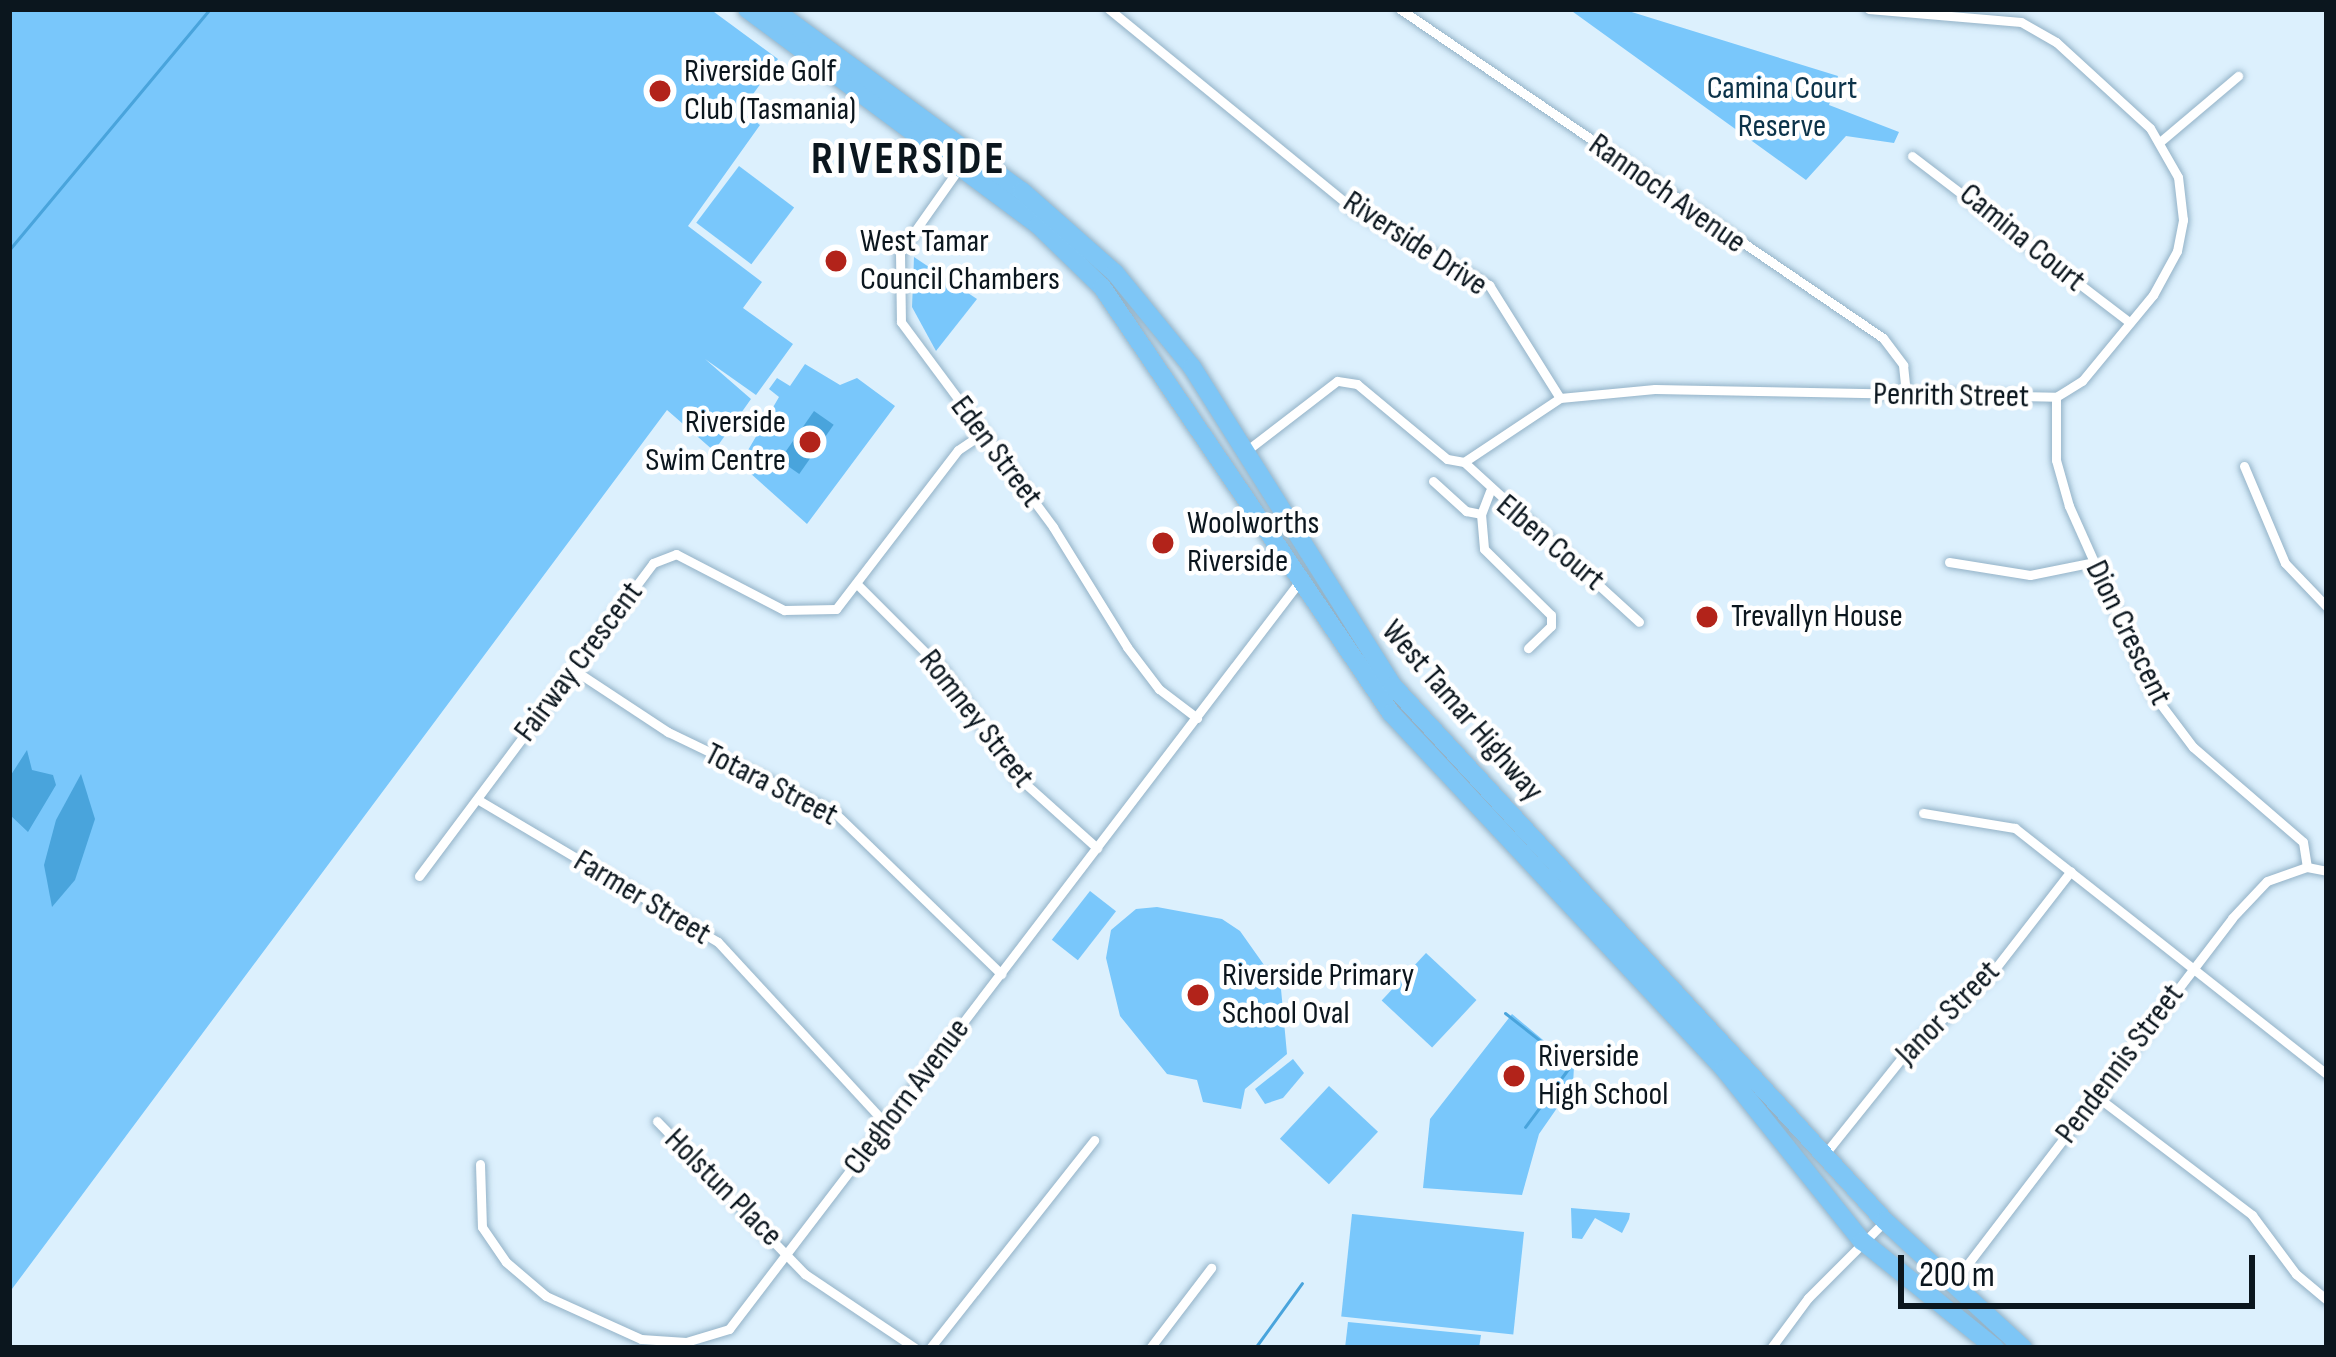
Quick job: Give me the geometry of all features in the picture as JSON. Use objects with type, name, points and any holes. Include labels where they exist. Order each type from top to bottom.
[{"type":"highway","name":"West Tamar Highway","points":[[747,9],[961,167],[1102,287],[1391,712],[1740,1087],[1862,1240],[1995,1348]]},
{"type":"highway","name":"West Tamar Highway","points":[[773,9],[1096,253],[1173,340],[1393,686],[1885,1221],[1950,1286],[2024,1348]]},
{"type":"highway","points":[[1224,469],[1246,451]]},
{"type":"street","name":"Riverside Drive","points":[[1109,9],[1355,210],[1489,285],[1559,398]]},
{"type":"street","name":"Rannoch Avenue","points":[[1400,9],[1883,338],[1903,365],[1906,395]]},
{"type":"street","name":"Penrith Street","points":[[1559,398],[1655,389],[2056,397],[2082,381],[2171,268],[2181,236],[2180,188],[2161,141],[2056,42],[1996,12],[1869,9]]},
{"type":"street","points":[[2161,141],[2238,76]]},
{"type":"street","name":"Camina Court","points":[[1912,156],[2129,322]]},
{"type":"street","name":"Eden Street","points":[[961,167],[901,252],[896,302],[907,334],[1071,554],[1127,647],[1159,689],[1197,718]]},
{"type":"street","points":[[1246,451],[1344,380],[1447,459],[1463,462],[1559,398]]},
{"type":"street","name":"Dion Crescent","points":[[2056,397],[2059,472],[2094,562],[2165,712],[2303,842],[2307,867]]},
{"type":"street","name":"Fairway Crescent","points":[[419,876],[662,556],[688,557],[734,589],[808,614],[836,609],[859,586],[958,449],[982,434]]},
{"type":"street","name":"Elben Court","points":[[1463,462],[1639,622]]},
{"type":"street","points":[[2244,466],[2285,563],[2327,607]]},
{"type":"street","points":[[1433,481],[1466,511],[1481,514]]},
{"type":"street","points":[[1490,491],[1481,514],[1484,549],[1550,615],[1551,626],[1528,648]]},
{"type":"street","points":[[1948,562],[2030,575],[2094,562]]},
{"type":"street","name":"Cleghorn Avenue","points":[[480,1164],[476,1210],[506,1262],[575,1314],[641,1339],[686,1342],[729,1329],[1299,581]]},
{"type":"street","name":"Romney Street","points":[[859,586],[943,670],[1019,778],[1097,848]]},
{"type":"street","name":"Totara Street","points":[[574,670],[681,739],[834,812],[1001,974]]},
{"type":"street","name":"Farmer Street","points":[[477,800],[718,942],[886,1124]]},
{"type":"street","points":[[1924,813],[2002,820],[2195,966],[2327,1074]]},
{"type":"street","points":[[2307,867],[2327,871]]},
{"type":"street","name":"Pendennis Street","points":[[1950,1286],[2195,966],[2266,881],[2307,867]]},
{"type":"street","name":"Janor Street","points":[[1824,1156],[1904,1055],[1991,974],[2071,871]]},
{"type":"street","points":[[2096,1096],[2252,1215],[2296,1274],[2327,1300]]},
{"type":"street","name":"Holstun Place","points":[[657,1121],[789,1255],[915,1348]]},
{"type":"street","points":[[930,1348],[1094,1140]]},
{"type":"street","points":[[1771,1348],[1862,1240],[1885,1221]]},
{"type":"street","points":[[1150,1348],[1210,1268]]},
{"type":"green space","points":[[9,9],[710,9],[778,59],[741,111],[760,125],[688,226],[762,282],[743,308],[793,344],[756,395],[705,359],[751,399],[714,451],[667,410],[9,1293]]},
{"type":"green space","name":"Camina Court Reserve","points":[[1569,9],[1622,9],[1838,76],[1829,105],[1899,132],[1894,143],[1846,136],[1806,180]]},
{"type":"green space","points":[[739,166],[794,208],[751,264],[696,223]]},
{"type":"green space","points":[[914,257],[977,299],[936,351],[912,307]]},
{"type":"green space","name":"Riverside Swim Centre","points":[[805,364],[840,385],[857,378],[895,406],[807,524],[740,464],[779,397],[769,389],[777,378],[790,386]]},
{"type":"green space","points":[[1090,891],[1116,911],[1078,960],[1052,940]]},
{"type":"green space","name":"Riverside Primary School Oval","points":[[1157,907],[1222,919],[1240,931],[1281,989],[1287,1054],[1245,1089],[1241,1109],[1203,1102],[1197,1080],[1167,1074],[1120,1016],[1106,958],[1111,930],[1136,909]]},
{"type":"green space","points":[[1426,953],[1476,1000],[1432,1048],[1382,1001]]},
{"type":"green space","points":[[1512,1014],[1574,1066],[1573,1085],[1539,1134],[1522,1195],[1423,1188],[1430,1119]]},
{"type":"green space","points":[[1293,1059],[1304,1073],[1283,1098],[1265,1104],[1255,1089]]},
{"type":"green space","points":[[1329,1086],[1378,1132],[1329,1184],[1280,1139]]},
{"type":"green space","points":[[1571,1208],[1630,1213],[1622,1233],[1595,1218],[1582,1239],[1572,1238]]},
{"type":"green space","points":[[1352,1214],[1524,1232],[1513,1335],[1341,1316]]},
{"type":"green space","points":[[1348,1322],[1481,1335],[1479,1348],[1345,1348]]},
{"type":"shaded area","points":[[814,411],[834,425],[799,474],[780,460]]},
{"type":"shaded area","points":[[27,750],[32,770],[53,775],[56,785],[28,832],[9,814],[9,778]]},
{"type":"shaded area","points":[[81,774],[95,819],[75,880],[52,907],[44,865],[56,820]]},
{"type":"waterway","points":[[9,250],[210,9]]},
{"type":"waterway","points":[[1505,1013],[1571,1065],[1525,1127]]},
{"type":"waterway","points":[[1255,1348],[1302,1283]]},
{"type":"place","name":"Riverside Golf Club (Tasmania)","points":[[660,91]]},
{"type":"place","name":"West Tamar Council Chambers","points":[[836,261]]},
{"type":"place","name":"Riverside Swim Centre","points":[[810,442]]},
{"type":"place","name":"Woolworths Riverside","points":[[1163,543]]},
{"type":"place","name":"Trevallyn House","points":[[1707,617]]},
{"type":"place","name":"Riverside Primary School Oval","points":[[1198,995]]},
{"type":"place","name":"Riverside High School","points":[[1514,1076]]},
{"type":"district","name":"RIVERSIDE","points":[[909,160]]}]
